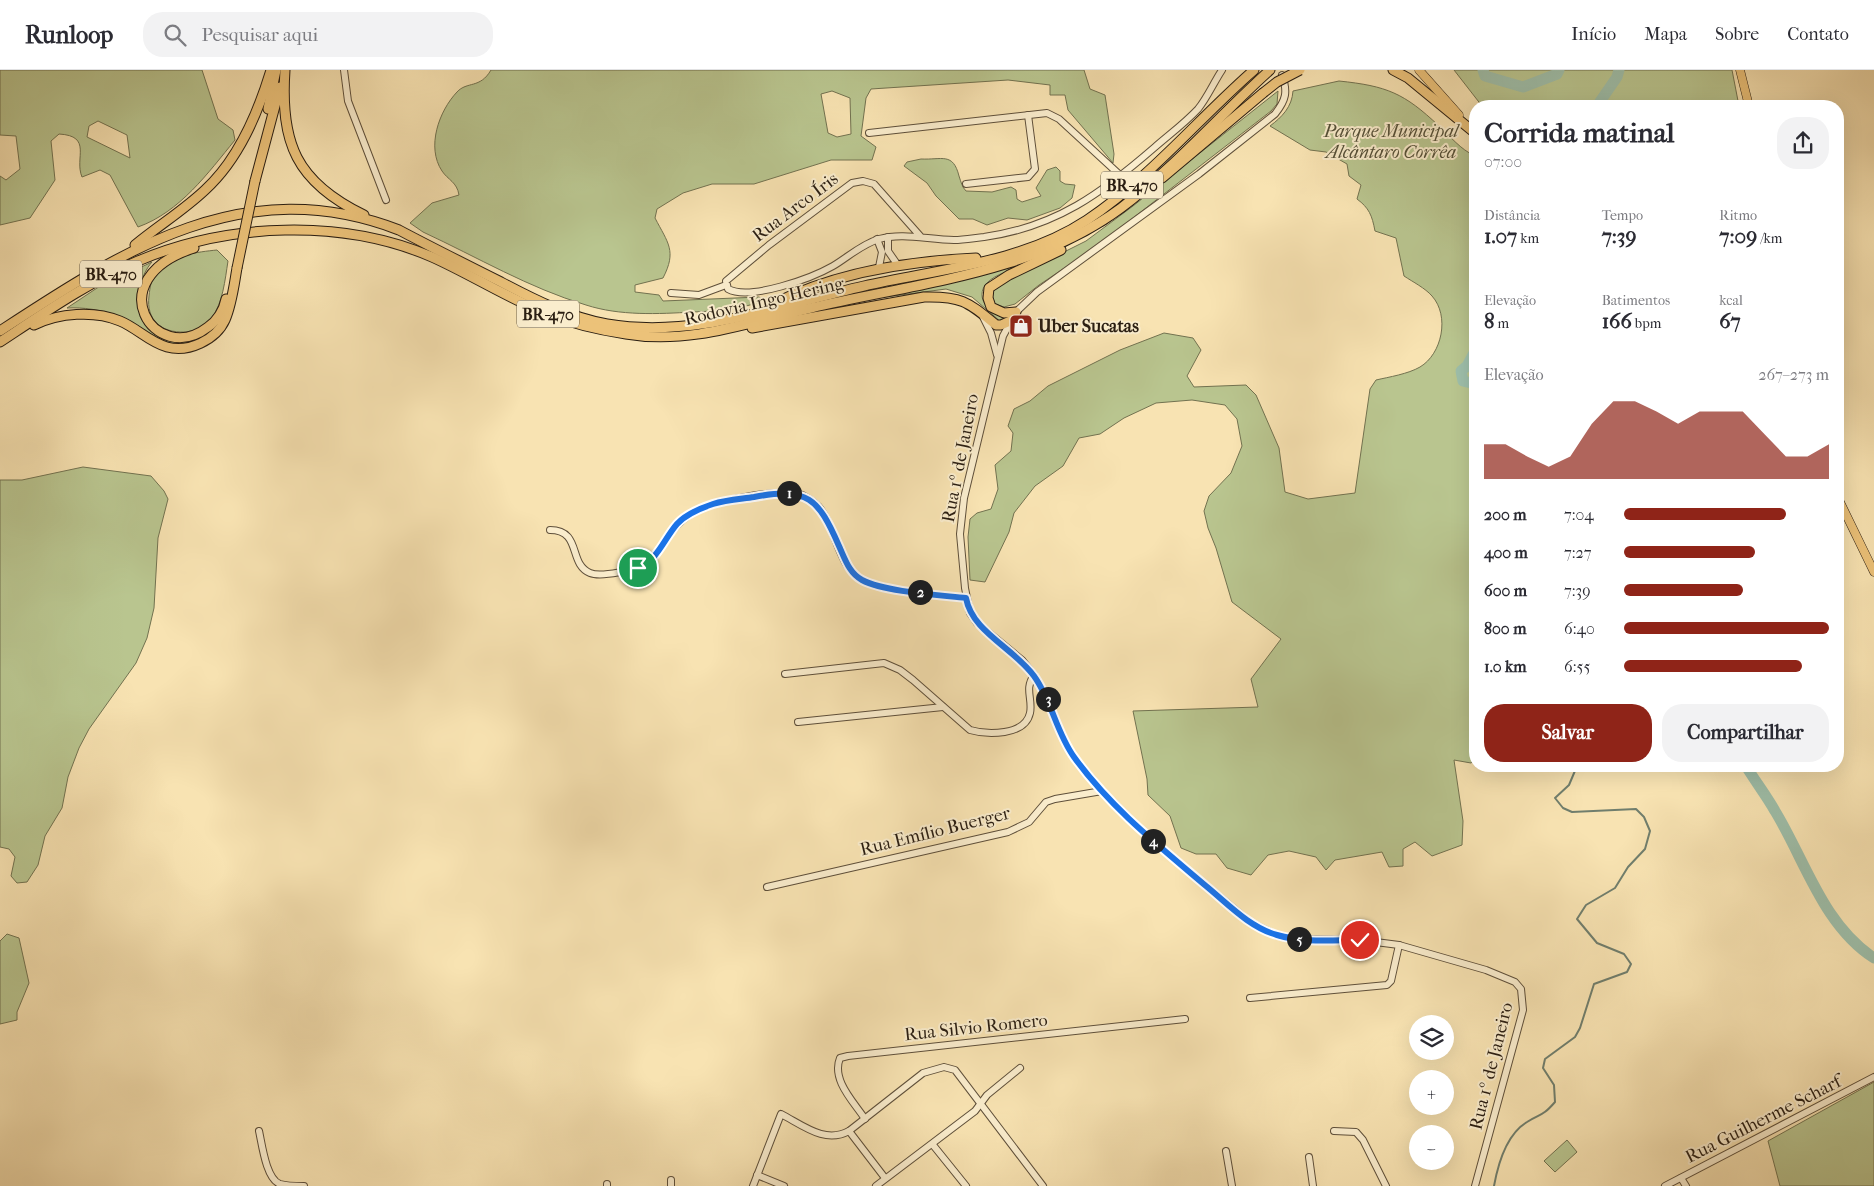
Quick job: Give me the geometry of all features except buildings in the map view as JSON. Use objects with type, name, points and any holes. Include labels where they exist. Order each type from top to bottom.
[{"type":"highway","points":[[118,259],[205,190],[224,168],[255,117],[271,70]]},
{"type":"highway","points":[[1,341],[37,323],[62,316],[86,314],[120,321],[168,348],[194,346],[206,341],[225,322],[276,70]]},
{"type":"highway","points":[[253,180],[285,70]]},
{"type":"highway","points":[[285,70],[284,119],[296,156],[304,170],[336,200],[378,222]]},
{"type":"highway","name":"Rodovia Ingo Hering","points":[[1,341],[66,300],[136,262],[169,249],[231,235],[314,232],[383,240],[431,257],[560,319],[604,330],[651,338],[700,335],[1013,262],[1052,248],[1106,218],[1121,207],[1270,70]]},
{"type":"highway","points":[[1121,207],[1181,164],[1277,82],[1300,70]]},
{"type":"highway","points":[[1393,70],[1408,78],[1469,126]]},
{"type":"highway","name":"Rodovia Ingo Hering","points":[[0,331],[49,299],[164,235],[230,215],[257,212],[303,211],[356,216],[378,222],[399,230],[548,305],[604,324],[643,329],[684,327],[732,320],[759,312],[989,259],[1031,247],[1086,220],[1159,162],[1252,71]]},
{"type":"highway","points":[[1016,312],[1004,313],[991,307],[987,292],[992,285],[1066,247],[1088,233],[1106,218]]},
{"type":"highway","points":[[231,235],[184,251],[159,265],[149,275],[143,285],[142,298],[148,321],[162,333],[176,338],[184,338],[201,333],[217,318],[226,303],[235,267]]},
{"type":"highway","points":[[759,312],[814,287],[879,267],[975,258],[989,259]]},
{"type":"highway","points":[[700,335],[739,331],[924,297],[958,298],[996,325],[1006,324],[1010,321]]},
{"type":"main road","points":[[1419,70],[1448,105],[1469,125]]},
{"type":"main road","points":[[1740,70],[1748,100]]},
{"type":"main road","points":[[1844,510],[1874,572]]},
{"type":"street","points":[[344,70],[348,101],[386,200]]},
{"type":"street","points":[[671,293],[699,295],[726,284],[728,288],[737,292],[773,288],[824,271],[877,240],[888,237],[954,240],[976,238],[1029,227],[1056,218],[1077,207],[1121,176],[1199,107],[1222,70]]},
{"type":"street","name":"Rua 1º de Janeiro","points":[[1282,75],[1286,93],[1284,102],[1275,114],[1199,174],[1037,292],[1016,312],[1010,321],[997,356],[964,498],[961,522],[966,598],[970,613],[977,623],[1022,660],[1034,675],[1046,695],[1062,736],[1073,756],[1102,791],[1148,837],[1250,922],[1261,928],[1292,938],[1360,940],[1399,945],[1486,970],[1515,982],[1521,989],[1523,1010],[1475,1186]]},
{"type":"street","points":[[868,132],[1047,113],[1059,120],[1121,176]]},
{"type":"street","points":[[966,184],[1028,177],[1032,174],[1034,169],[1028,115]]},
{"type":"street","name":"Rua Arco Íris","points":[[726,284],[726,281],[769,244],[852,183],[863,181],[874,184],[921,238]]},
{"type":"street","points":[[888,237],[888,251],[897,264]]},
{"type":"street","points":[[877,240],[882,252],[879,267]]},
{"type":"street","points":[[981,313],[991,333],[997,356]]},
{"type":"street","points":[[550,530],[560,530],[566,534],[581,566],[588,573],[599,574],[648,565],[678,523],[692,512],[713,504],[781,492],[801,494],[818,506],[849,568],[861,580],[878,585],[966,598]]},
{"type":"street","points":[[785,674],[884,663],[900,670],[970,730],[981,733],[1008,732],[1023,725],[1028,720],[1030,712],[1028,688],[1034,675]]},
{"type":"street","points":[[798,722],[943,707]]},
{"type":"street","name":"Rua Emílio Buerger","points":[[767,887],[1008,832],[1029,822],[1046,802],[1102,791]]},
{"type":"street","points":[[1250,998],[1387,985],[1391,980],[1399,945]]},
{"type":"street","name":"Rua Silvio Romero","points":[[865,1119],[840,1082],[838,1064],[840,1058],[1185,1019]]},
{"type":"street","points":[[753,1186],[781,1114],[828,1137],[838,1137],[850,1131],[924,1073],[944,1067],[955,1070],[1043,1186]]},
{"type":"street","points":[[876,1186],[933,1145],[975,1111],[987,1095],[1020,1068]]},
{"type":"street","name":"Rua Guilherme Scharf","points":[[1665,1186],[1874,1077]]},
{"type":"street","points":[[259,1130],[273,1180],[281,1184],[304,1186]]},
{"type":"street","points":[[850,1131],[885,1178]]},
{"type":"street","points":[[1334,1131],[1356,1132],[1386,1186]]},
{"type":"street","points":[[933,1145],[966,1186]]},
{"type":"street","points":[[1226,1151],[1232,1186]]},
{"type":"street","points":[[1309,1158],[1313,1186]]},
{"type":"street","points":[[757,1175],[784,1186]]},
{"type":"street","points":[[1681,1178],[1686,1186]]},
{"type":"green space","points":[[0,70],[202,70],[218,119],[233,130],[235,140],[204,178],[180,202],[167,212],[138,227],[110,175],[100,170],[82,177],[79,143],[76,139],[59,134],[51,141],[55,180],[30,218],[0,225],[0,176],[6,180],[20,169],[16,136],[0,135]],"holes":[[[98,121],[127,135],[130,158],[87,137],[89,126]]]},
{"type":"green space","points":[[491,70],[1084,70],[1090,89],[1105,95],[1114,154],[1113,163],[1068,110],[1065,95],[1050,95],[1050,85],[1008,80],[871,89],[866,98],[861,136],[876,147],[872,160],[831,160],[754,184],[712,184],[683,193],[657,209],[655,218],[669,247],[670,254],[667,269],[663,278],[635,285],[635,292],[659,295],[663,301],[759,297],[764,300],[738,308],[711,311],[653,314],[626,313],[599,309],[544,290],[423,232],[410,223],[432,203],[459,195],[456,187],[444,174],[437,161],[435,140],[437,130],[445,109],[457,92],[487,76]],"holes":[[[832,91],[850,98],[851,134],[837,137],[828,133],[821,94]]]},
{"type":"green space","points":[[1454,70],[1732,70],[1738,100],[1477,100]]},
{"type":"green space","name":"Parque Municipal Alcântaro Corrêa","points":[[1339,81],[1383,89],[1394,93],[1415,106],[1469,152],[1469,763],[1454,760],[1463,821],[1462,845],[1432,856],[1415,842],[1403,849],[1403,866],[1389,867],[1382,852],[1335,860],[1326,870],[1316,857],[1289,851],[1268,855],[1251,875],[1227,868],[1216,854],[1196,854],[1181,848],[1170,816],[1148,795],[1147,779],[1133,711],[1258,707],[1251,679],[1281,639],[1232,602],[1204,511],[1209,496],[1231,473],[1242,446],[1237,419],[1225,405],[1192,400],[1156,403],[1124,418],[1100,434],[1079,438],[1063,466],[1035,486],[1014,513],[1009,532],[985,582],[970,580],[968,537],[970,519],[977,513],[991,509],[998,489],[995,465],[1011,451],[1013,433],[1008,426],[1014,409],[1030,401],[1048,386],[1120,350],[1164,333],[1193,338],[1201,350],[1187,376],[1194,387],[1246,385],[1256,395],[1279,448],[1285,492],[1308,499],[1355,493],[1370,389],[1376,380],[1410,372],[1428,361],[1434,353],[1441,334],[1441,314],[1438,304],[1432,296],[1404,276],[1396,238],[1375,231],[1369,212],[1357,199],[1361,185],[1349,176],[1347,164],[1326,152],[1310,150],[1270,126],[1286,111],[1291,102],[1293,91]]},
{"type":"green space","points":[[1278,91],[1277,104],[1271,111],[1093,249],[1039,285],[1015,304],[1004,307],[995,304],[992,295],[996,286],[1086,241]]},
{"type":"green space","points":[[941,158],[950,160],[957,168],[966,191],[992,192],[1011,187],[1016,190],[1017,199],[1022,202],[1041,196],[1036,188],[1047,170],[1056,167],[1060,171],[1060,181],[1065,184],[1075,185],[1072,198],[1060,208],[1027,220],[1008,218],[987,225],[973,219],[959,219],[936,196],[927,183],[904,166],[907,162]]},
{"type":"green space","points":[[217,250],[228,261],[221,299],[209,322],[193,331],[185,332],[176,332],[162,327],[153,318],[149,304],[150,286],[156,274],[170,261],[193,253]]},
{"type":"green space","points":[[152,262],[144,274],[139,302],[142,316],[148,327],[158,336],[170,341],[185,341],[216,325],[204,338],[191,345],[179,345],[154,336],[116,315],[92,309],[67,308],[97,288]]},
{"type":"green space","points":[[1023,265],[990,280],[983,289],[983,300],[986,305],[990,310],[1006,318],[1001,322],[972,297],[946,289],[863,300]]},
{"type":"green space","points":[[83,467],[151,476],[164,491],[168,499],[158,538],[154,608],[147,638],[136,663],[89,729],[79,748],[68,777],[62,808],[45,836],[38,865],[27,882],[17,883],[11,876],[15,857],[9,849],[0,847],[0,480],[22,480]]},
{"type":"green space","points":[[7,934],[19,938],[29,983],[17,1012],[17,1020],[0,1024],[0,941]]},
{"type":"green space","points":[[1874,1082],[1874,1186],[1780,1186],[1768,1141]]},
{"type":"green space","points":[[1567,1140],[1577,1152],[1555,1172],[1544,1161]]},
{"type":"waterway","points":[[1483,70],[1485,76],[1523,87],[1557,74],[1559,70]]},
{"type":"waterway","points":[[1601,100],[1617,77],[1619,70]]},
{"type":"waterway","points":[[1469,362],[1461,371],[1463,381],[1469,382]]},
{"type":"waterway","points":[[1494,1186],[1501,1159],[1514,1134],[1527,1122],[1544,1113],[1555,1102],[1554,1085],[1543,1068],[1545,1059],[1575,1037],[1580,1028],[1594,984],[1627,972],[1631,964],[1624,954],[1597,943],[1577,919],[1586,905],[1615,888],[1628,867],[1645,849],[1650,831],[1644,817],[1636,809],[1572,812],[1563,808],[1555,798],[1569,785],[1574,772]]},
{"type":"waterway","points":[[1750,772],[1786,830],[1828,910],[1856,944],[1874,958]]},
{"type":"place","name":"Uber Sucatas","points":[[1021,326]]},
{"type":"route","points":[[638,568],[648,565],[678,523],[692,512],[713,504],[781,492],[801,494],[818,506],[849,568],[861,580],[878,585],[966,598],[970,613],[977,623],[1022,660],[1034,675],[1046,695],[1062,736],[1073,756],[1102,791],[1148,837],[1250,922],[1276,935],[1292,938],[1360,940]]}]
